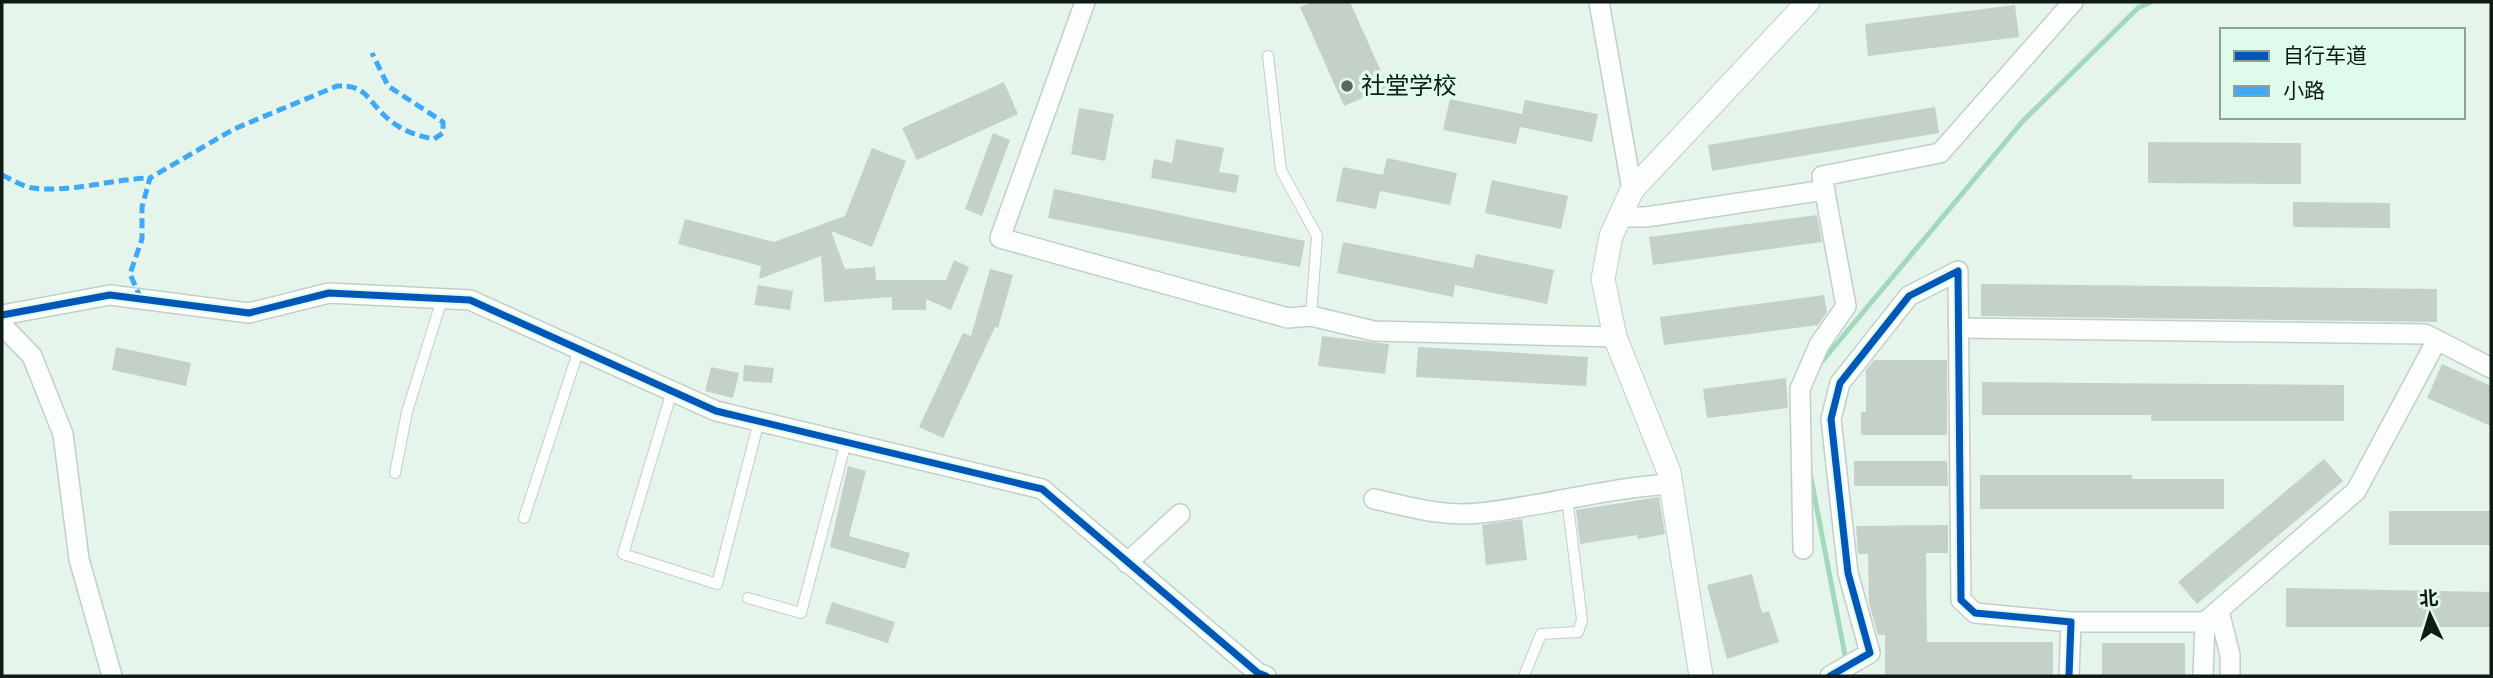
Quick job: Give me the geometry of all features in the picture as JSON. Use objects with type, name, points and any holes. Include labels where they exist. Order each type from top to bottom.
[{"type":"street","points":[[1084,2],[1000,238],[1288,318],[1311,316],[1374,331],[1615,337]]},
{"type":"street","points":[[1599,2],[1632,190]]},
{"type":"street","points":[[1701,676],[1669,472],[1615,337],[1603,279],[1611,236],[1632,190],[1808,2]]},
{"type":"street","points":[[1803,549],[1800,389],[1819,345],[1846,306],[1822,176],[1940,153],[2073,2]]},
{"type":"street","points":[[1620,217],[1646,217],[1825,191]]},
{"type":"street","points":[[1830,676],[1870,653],[1848,573],[1831,419],[1840,383],[1909,296],[1958,271],[1961,600],[1975,613],[2071,622],[2212,617],[2356,491],[2437,340]]},
{"type":"street","points":[[2,315],[110,295],[249,313],[330,293],[470,300],[716,411],[1042,489],[1258,673],[1266,676]]},
{"type":"street","points":[[2,325],[32,356],[63,434],[79,559],[113,676]]},
{"type":"street","points":[[1959,328],[2425,334],[2491,368]]},
{"type":"street","points":[[1374,499],[1430,512],[1478,513],[1621,487],[1671,484]]},
{"type":"street","points":[[1127,563],[1180,514]]},
{"type":"street","points":[[2203,676],[2212,617]]},
{"type":"street","points":[[2212,617],[2230,655],[2230,676]]},
{"type":"street","points":[[2069,676],[2071,622]]},
{"type":"lane","points":[[1268,56],[1282,170],[1317,236],[1311,316]]},
{"type":"lane","points":[[395,473],[407,412],[442,299]]},
{"type":"lane","points":[[524,518],[579,349]]},
{"type":"lane","points":[[672,391],[623,554],[717,584],[760,421]]},
{"type":"lane","points":[[748,598],[801,613],[846,442]]},
{"type":"lane","points":[[1524,676],[1541,634],[1578,632],[1582,620],[1567,498]]},
{"type":"building","points":[[1313,2],[1350,2],[1388,87],[1344,106],[1300,7]]},
{"type":"building","points":[[2015,5],[2019,37],[1868,56],[1865,24]]},
{"type":"building","points":[[1004,82],[1018,114],[917,160],[902,128]]},
{"type":"building","points":[[1450,99],[1522,114],[1525,100],[1598,114],[1592,142],[1520,127],[1516,144],[1443,130]]},
{"type":"building","points":[[1935,107],[1939,133],[1712,171],[1708,145]]},
{"type":"building","points":[[1079,108],[1114,114],[1105,161],[1071,154]]},
{"type":"building","points":[[993,133],[1010,140],[982,216],[965,209]]},
{"type":"building","points":[[1176,139],[1224,148],[1219,172],[1239,175],[1236,193],[1151,178],[1154,159],[1172,163]]},
{"type":"building","points":[[2148,142],[2301,143],[2301,184],[2148,183]]},
{"type":"building","points":[[872,148],[906,161],[872,247],[831,231],[845,269],[875,267],[876,280],[946,280],[954,260],[969,267],[951,310],[926,299],[926,310],[892,310],[892,297],[824,302],[821,256],[759,279],[761,266],[678,244],[685,219],[774,242],[845,216]]},
{"type":"building","points":[[1387,158],[1457,173],[1450,205],[1380,191],[1376,209],[1336,201],[1343,167],[1383,175]]},
{"type":"building","points":[[1492,180],[1568,196],[1561,229],[1485,213]]},
{"type":"building","points":[[1054,189],[1305,241],[1300,267],[1048,218]]},
{"type":"building","points":[[2293,202],[2390,203],[2390,228],[2293,227]]},
{"type":"building","points":[[1817,215],[1822,242],[1653,265],[1649,237]]},
{"type":"building","points":[[1343,242],[1473,268],[1476,254],[1554,270],[1547,304],[1455,285],[1453,297],[1337,273]]},
{"type":"building","points":[[990,269],[1013,275],[998,328],[995,327],[943,438],[919,427],[963,333],[971,336]]},
{"type":"building","points":[[1981,284],[2437,289],[2437,322],[1981,316]]},
{"type":"building","points":[[758,285],[793,291],[790,310],[754,305]]},
{"type":"building","points":[[1824,295],[1827,312],[1818,325],[1664,345],[1660,317]]},
{"type":"building","points":[[1322,336],[1389,344],[1385,374],[1318,366]]},
{"type":"building","points":[[116,347],[191,363],[186,386],[112,370]]},
{"type":"building","points":[[1418,347],[1588,357],[1586,386],[1416,377]]},
{"type":"building","points":[[1874,360],[1947,360],[1947,435],[1861,435],[1861,412],[1866,412],[1866,370]]},
{"type":"building","points":[[2442,364],[2491,386],[2491,426],[2427,398]]},
{"type":"building","points":[[744,365],[774,368],[772,383],[743,381]]},
{"type":"building","points":[[711,367],[739,373],[733,398],[705,391]]},
{"type":"building","points":[[1786,378],[1788,408],[1707,418],[1703,389]]},
{"type":"building","points":[[1982,382],[2344,385],[2344,421],[2151,421],[2151,415],[1982,415]]},
{"type":"building","points":[[2324,459],[2343,481],[2197,604],[2178,582]]},
{"type":"building","points":[[1854,461],[1947,461],[1948,486],[1854,486]]},
{"type":"building","points":[[848,466],[866,471],[849,536],[910,553],[905,569],[830,547]]},
{"type":"building","points":[[1980,475],[2132,475],[2132,479],[2224,479],[2224,509],[1980,509]]},
{"type":"building","points":[[1659,497],[1665,534],[1638,539],[1637,535],[1580,544],[1576,510]]},
{"type":"building","points":[[2389,511],[2491,511],[2491,545],[2389,545]]},
{"type":"building","points":[[1522,519],[1527,560],[1486,565],[1482,525]]},
{"type":"building","points":[[1948,525],[1948,553],[1926,553],[1927,642],[2053,642],[2053,676],[1885,676],[1885,635],[1878,635],[1869,603],[1868,554],[1858,554],[1856,526]]},
{"type":"building","points":[[1752,574],[1762,613],[1769,611],[1779,642],[1727,659],[1707,585]]},
{"type":"building","points":[[2286,588],[2491,592],[2491,627],[2286,627]]},
{"type":"building","points":[[832,602],[895,622],[888,643],[825,623]]},
{"type":"building","points":[[2102,643],[2185,643],[2185,676],[2102,676]]},
{"type":"waterway","points":[[1819,365],[2022,122],[2138,8],[2151,2]]},
{"type":"waterway","points":[[1810,473],[1849,676]]},
{"type":"marked path","points":[[141,299],[130,274],[142,239],[142,207],[150,178],[234,129],[337,86],[347,86],[360,90],[390,121],[408,131],[434,139],[443,133],[443,122],[388,86],[372,53]]},
{"type":"marked path","points":[[2,175],[25,186],[47,189],[150,178]]},
{"type":"cycle path","points":[[1830,676],[1870,653],[1848,573],[1831,419],[1840,383],[1909,296],[1958,271],[1961,600],[1975,613],[2071,622],[2069,676]]},
{"type":"cycle path","points":[[2,315],[110,295],[249,313],[329,293],[470,300],[716,411],[1042,489],[1258,673],[1266,676]]},
{"type":"place","name":"社堂学校","points":[[1347,86]]}]
